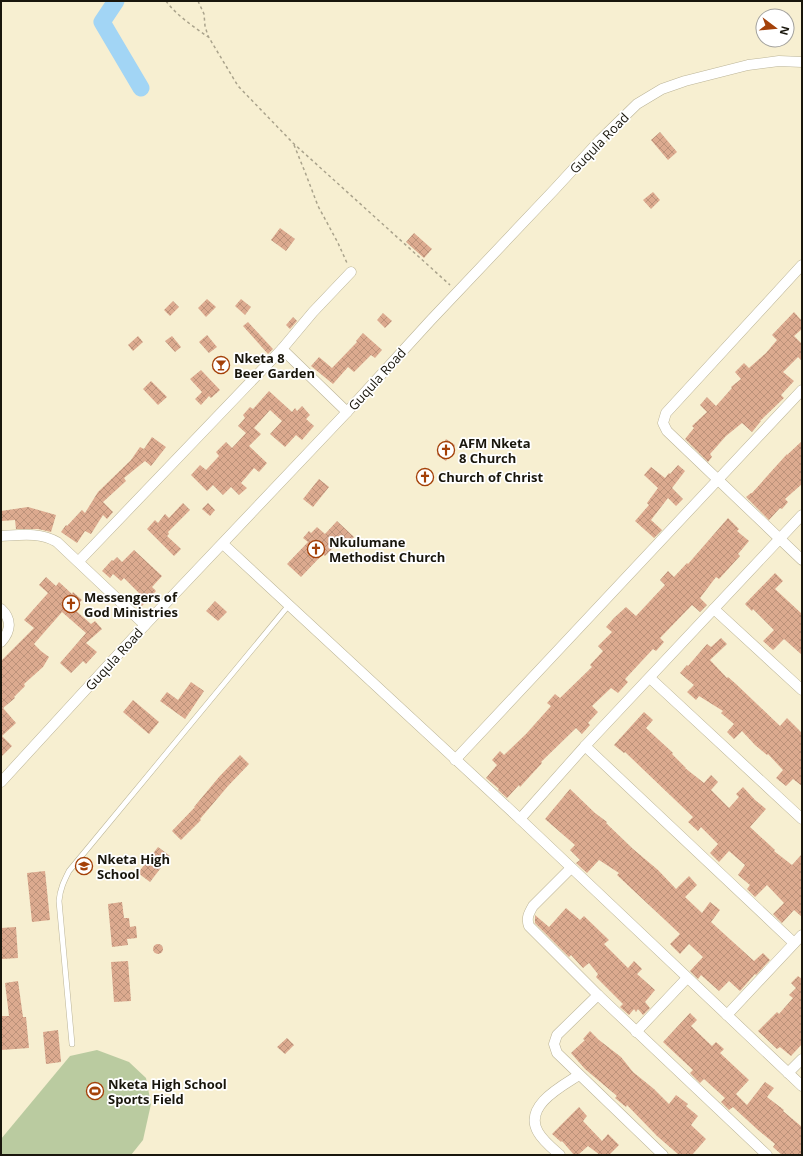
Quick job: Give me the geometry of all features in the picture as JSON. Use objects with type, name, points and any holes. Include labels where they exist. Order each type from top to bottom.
[{"type":"street","name":"Guqula Road","points":[[1,782],[145,625],[347,412],[458,291],[600,140],[637,104],[662,90],[685,81],[748,66],[779,61],[802,62]]},
{"type":"street","points":[[802,265],[666,413],[664,418],[664,426],[667,431],[802,560]]},
{"type":"street","points":[[79,561],[282,348],[313,312],[351,272]]},
{"type":"street","points":[[282,348],[347,412]]},
{"type":"street","points":[[455,760],[802,390]]},
{"type":"street","points":[[520,819],[585,746],[802,515]]},
{"type":"street","points":[[1,536],[30,534],[44,536],[57,542],[79,561],[145,625]]},
{"type":"street","points":[[223,544],[520,819],[802,1086]]},
{"type":"street","points":[[1,609],[8,616],[9,621],[5,637],[1,642]]},
{"type":"street","points":[[714,609],[802,690]]},
{"type":"street","points":[[650,678],[802,819]]},
{"type":"street","points":[[585,746],[794,943]]},
{"type":"street","points":[[571,868],[533,906],[527,921],[529,926],[534,933],[636,1032],[767,1155]]},
{"type":"street","points":[[727,1016],[802,935]]},
{"type":"street","points":[[636,1032],[687,978]]},
{"type":"street","points":[[598,995],[557,1035],[554,1048],[579,1075],[663,1155]]},
{"type":"street","points":[[788,1073],[802,1059]]},
{"type":"street","points":[[560,1155],[543,1139],[537,1131],[535,1117],[543,1101],[579,1075]]},
{"type":"lane","points":[[72,1044],[59,901],[63,881],[74,865],[289,605]]},
{"type":"path","points":[[166,1],[173,11],[209,38]]},
{"type":"path","points":[[198,1],[204,14],[205,26],[209,38],[238,86],[293,143],[458,291]]},
{"type":"path","points":[[293,143],[318,206],[338,243],[351,272]]},
{"type":"green space","name":"Nketa High School Sports Field","points":[[97,1050],[129,1062],[146,1078],[151,1104],[143,1140],[131,1155],[1,1155],[1,1139],[70,1056]]},
{"type":"building","points":[[660,132],[677,152],[668,160],[651,140]]},
{"type":"building","points":[[653,192],[660,200],[651,209],[643,200]]},
{"type":"building","points":[[280,228],[295,239],[286,251],[271,240]]},
{"type":"building","points":[[414,233],[432,249],[424,258],[406,242]]},
{"type":"building","points":[[207,299],[216,307],[206,317],[198,308]]},
{"type":"building","points":[[241,299],[251,307],[245,315],[235,306]]},
{"type":"building","points":[[173,301],[179,307],[170,316],[164,310]]},
{"type":"building","points":[[794,312],[802,321],[802,329],[794,336],[802,344],[802,361],[798,357],[783,372],[794,381],[781,395],[784,398],[760,421],[752,432],[742,423],[726,436],[710,454],[712,457],[708,462],[685,439],[694,428],[692,426],[707,412],[700,405],[707,397],[716,406],[732,388],[731,387],[741,379],[735,372],[744,363],[749,368],[766,353],[777,340],[772,335]]},
{"type":"building","points":[[383,313],[392,321],[385,328],[377,320]]},
{"type":"building","points":[[293,317],[297,321],[290,329],[286,325]]},
{"type":"building","points":[[248,322],[273,349],[268,354],[243,326]]},
{"type":"building","points":[[363,333],[382,350],[375,358],[371,355],[354,372],[348,367],[333,384],[311,366],[319,357],[332,368],[357,342],[356,341]]},
{"type":"building","points":[[207,335],[217,347],[209,353],[199,342]]},
{"type":"building","points":[[138,336],[143,342],[133,351],[128,345]]},
{"type":"building","points":[[172,336],[181,347],[175,352],[165,341]]},
{"type":"building","points":[[201,370],[220,390],[211,398],[209,396],[201,405],[195,399],[202,392],[190,379]]},
{"type":"building","points":[[151,381],[167,397],[158,405],[143,389]]},
{"type":"building","points":[[269,391],[292,412],[295,408],[297,411],[302,406],[310,415],[306,419],[314,426],[302,440],[296,435],[285,447],[270,434],[282,421],[270,410],[254,428],[261,434],[249,446],[267,463],[259,472],[254,468],[241,483],[247,488],[239,495],[231,487],[223,495],[213,485],[207,491],[191,475],[200,465],[206,470],[219,456],[216,452],[226,442],[232,448],[246,433],[238,426],[245,418],[243,415],[250,407],[253,409]]},
{"type":"building","points":[[152,437],[166,447],[151,466],[145,461],[124,478],[126,481],[103,502],[113,512],[107,519],[103,515],[91,534],[85,531],[77,543],[61,532],[66,525],[67,526],[82,510],[85,513],[98,492],[131,460],[140,447],[144,449]]},
{"type":"building","name":"AFM Nketa 8 Church","points":[[446,439],[455,445],[446,461],[437,455]]},
{"type":"building","points":[[802,441],[802,484],[785,499],[788,502],[769,520],[746,497],[752,493],[787,454]]},
{"type":"building","points":[[678,465],[685,471],[672,488],[683,499],[676,506],[668,498],[651,520],[662,530],[654,538],[635,521],[649,505],[647,503],[658,488],[644,475],[651,467],[665,478]]},
{"type":"building","name":"Church of Christ","points":[[425,471],[431,476],[425,483],[419,478]]},
{"type":"building","points":[[319,479],[329,487],[313,507],[303,499]]},
{"type":"building","points":[[183,503],[190,510],[168,532],[169,534],[167,536],[181,549],[174,556],[147,529],[155,520],[158,523],[165,514],[169,518]]},
{"type":"building","points":[[208,503],[215,510],[210,516],[202,509]]},
{"type":"building","points":[[28,507],[56,515],[51,532],[38,529],[16,529],[15,520],[1,521],[1,511]]},
{"type":"building","points":[[728,518],[739,529],[737,531],[749,541],[738,554],[740,556],[719,579],[716,577],[700,598],[707,605],[700,612],[692,605],[660,638],[664,642],[656,651],[653,649],[625,679],[628,682],[618,693],[611,688],[592,706],[598,712],[588,723],[590,725],[582,734],[576,728],[541,762],[542,763],[520,787],[519,785],[507,798],[486,778],[497,765],[492,760],[500,751],[504,755],[526,734],[551,706],[547,703],[555,694],[560,698],[592,667],[590,665],[603,651],[598,646],[612,632],[606,627],[614,618],[626,607],[636,616],[665,585],[660,580],[668,571],[674,577],[687,563],[688,564]]},
{"type":"building","name":"Nkulumane Methodist Church","points":[[337,521],[354,537],[344,547],[339,542],[325,556],[323,554],[301,577],[287,564],[308,542],[303,538],[309,531],[311,533],[317,527],[325,534]]},
{"type":"building","points":[[134,550],[162,576],[152,587],[156,591],[142,606],[134,598],[139,593],[124,578],[121,581],[113,574],[110,578],[102,571],[112,560],[113,561],[117,557],[122,562]]},
{"type":"building","points":[[775,573],[783,581],[775,589],[802,614],[802,655],[784,639],[773,650],[763,641],[774,630],[753,609],[752,611],[745,604]]},
{"type":"building","points":[[46,577],[56,586],[59,582],[72,594],[73,592],[82,600],[74,609],[91,624],[95,621],[102,629],[86,643],[97,652],[86,664],[83,661],[71,673],[60,663],[86,633],[62,612],[34,644],[49,657],[43,667],[24,684],[25,686],[14,697],[15,698],[3,708],[16,723],[2,736],[12,746],[1,757],[1,661],[34,628],[24,620],[48,593],[39,585]]},
{"type":"building","points":[[215,601],[227,612],[218,621],[206,611]]},
{"type":"building","points":[[721,638],[727,644],[710,660],[727,678],[728,677],[736,684],[780,726],[787,718],[802,733],[802,786],[793,779],[786,786],[776,778],[783,770],[768,754],[767,755],[755,745],[742,731],[734,739],[727,732],[734,724],[721,713],[723,711],[699,696],[696,700],[687,692],[694,685],[680,673],[707,644],[711,647]]},
{"type":"building","points":[[191,682],[204,691],[185,719],[160,701],[167,692],[178,700]]},
{"type":"building","points":[[133,700],[159,722],[149,734],[123,712]]},
{"type":"building","points":[[644,712],[653,720],[646,728],[673,753],[672,754],[685,768],[704,783],[711,775],[718,782],[711,790],[729,808],[739,797],[736,794],[743,787],[766,809],[750,827],[775,850],[774,851],[792,865],[802,854],[802,917],[794,910],[782,923],[773,914],[784,903],[767,885],[755,897],[747,889],[750,885],[738,875],[745,865],[729,851],[719,862],[710,853],[718,844],[701,827],[698,831],[688,822],[693,817],[625,752],[624,753],[614,745]]},
{"type":"building","points":[[240,755],[249,764],[228,786],[200,819],[201,820],[181,840],[172,831]]},
{"type":"building","points":[[570,789],[595,813],[607,822],[606,823],[633,849],[658,870],[676,889],[689,876],[697,885],[685,897],[702,913],[710,902],[720,910],[711,922],[754,961],[763,953],[770,960],[740,991],[729,981],[719,991],[701,975],[698,979],[690,971],[703,957],[689,944],[680,954],[670,944],[680,934],[617,875],[619,873],[599,860],[587,873],[576,863],[580,860],[570,850],[575,845],[545,819]]},
{"type":"building","points":[[158,847],[170,856],[150,882],[138,873]]},
{"type":"building","points":[[45,871],[50,920],[32,922],[27,873]]},
{"type":"building","points":[[122,902],[124,918],[129,918],[130,927],[136,926],[137,938],[127,939],[128,945],[112,947],[108,904]]},
{"type":"building","points":[[566,908],[580,920],[584,916],[609,940],[604,944],[628,968],[634,961],[642,969],[637,974],[655,990],[645,1002],[650,1008],[643,1015],[638,1009],[636,1012],[634,1009],[629,1015],[620,1007],[623,1004],[596,977],[598,974],[589,963],[583,968],[571,955],[569,957],[535,923],[535,915],[549,927]]},
{"type":"building","points":[[16,927],[18,958],[2,959],[1,928]]},
{"type":"building","points":[[158,944],[163,949],[158,954],[153,949]]},
{"type":"building","points":[[128,961],[131,1001],[114,1002],[111,962]]},
{"type":"building","points":[[798,976],[802,979],[802,1044],[791,1056],[780,1047],[777,1049],[758,1031],[777,1012],[779,1014],[793,998],[789,995],[796,988],[791,983]]},
{"type":"building","points":[[18,981],[23,1017],[26,1017],[29,1048],[1,1050],[1,1016],[9,1016],[5,983]]},
{"type":"building","points":[[690,1013],[697,1020],[691,1026],[712,1046],[716,1042],[724,1049],[720,1053],[749,1080],[736,1094],[747,1105],[765,1082],[774,1088],[767,1097],[802,1127],[802,1155],[782,1155],[773,1147],[775,1144],[733,1107],[729,1110],[721,1102],[725,1098],[704,1079],[700,1083],[690,1073],[693,1070],[663,1042]]},
{"type":"building","points":[[58,1030],[61,1062],[46,1064],[43,1032]]},
{"type":"building","points":[[590,1031],[621,1057],[633,1072],[654,1089],[669,1104],[676,1095],[688,1104],[686,1106],[698,1116],[691,1125],[706,1139],[692,1155],[679,1155],[657,1136],[627,1105],[626,1107],[615,1098],[617,1096],[585,1069],[571,1053],[585,1040],[583,1039]]},
{"type":"building","points":[[287,1038],[294,1045],[285,1054],[277,1047]]},
{"type":"building","points":[[579,1107],[587,1116],[583,1121],[602,1141],[608,1134],[619,1145],[609,1155],[600,1155],[588,1146],[578,1155],[574,1155],[562,1141],[561,1142],[552,1134]]},
{"type":"waterway","points":[[116,1],[102,22],[141,88]]},
{"type":"place","name":"Nketa 8 Beer Garden","points":[[221,365]]},
{"type":"place","name":"AFM Nketa 8 Church","points":[[446,450]]},
{"type":"place","name":"Church of Christ","points":[[425,477]]},
{"type":"place","name":"Nkulumane Methodist Church","points":[[316,549]]},
{"type":"place","name":"Messengers of God Ministries","points":[[71,604]]},
{"type":"place","name":"Nketa High School","points":[[84,866]]},
{"type":"place","name":"Nketa High School Sports Field","points":[[95,1091]]}]
